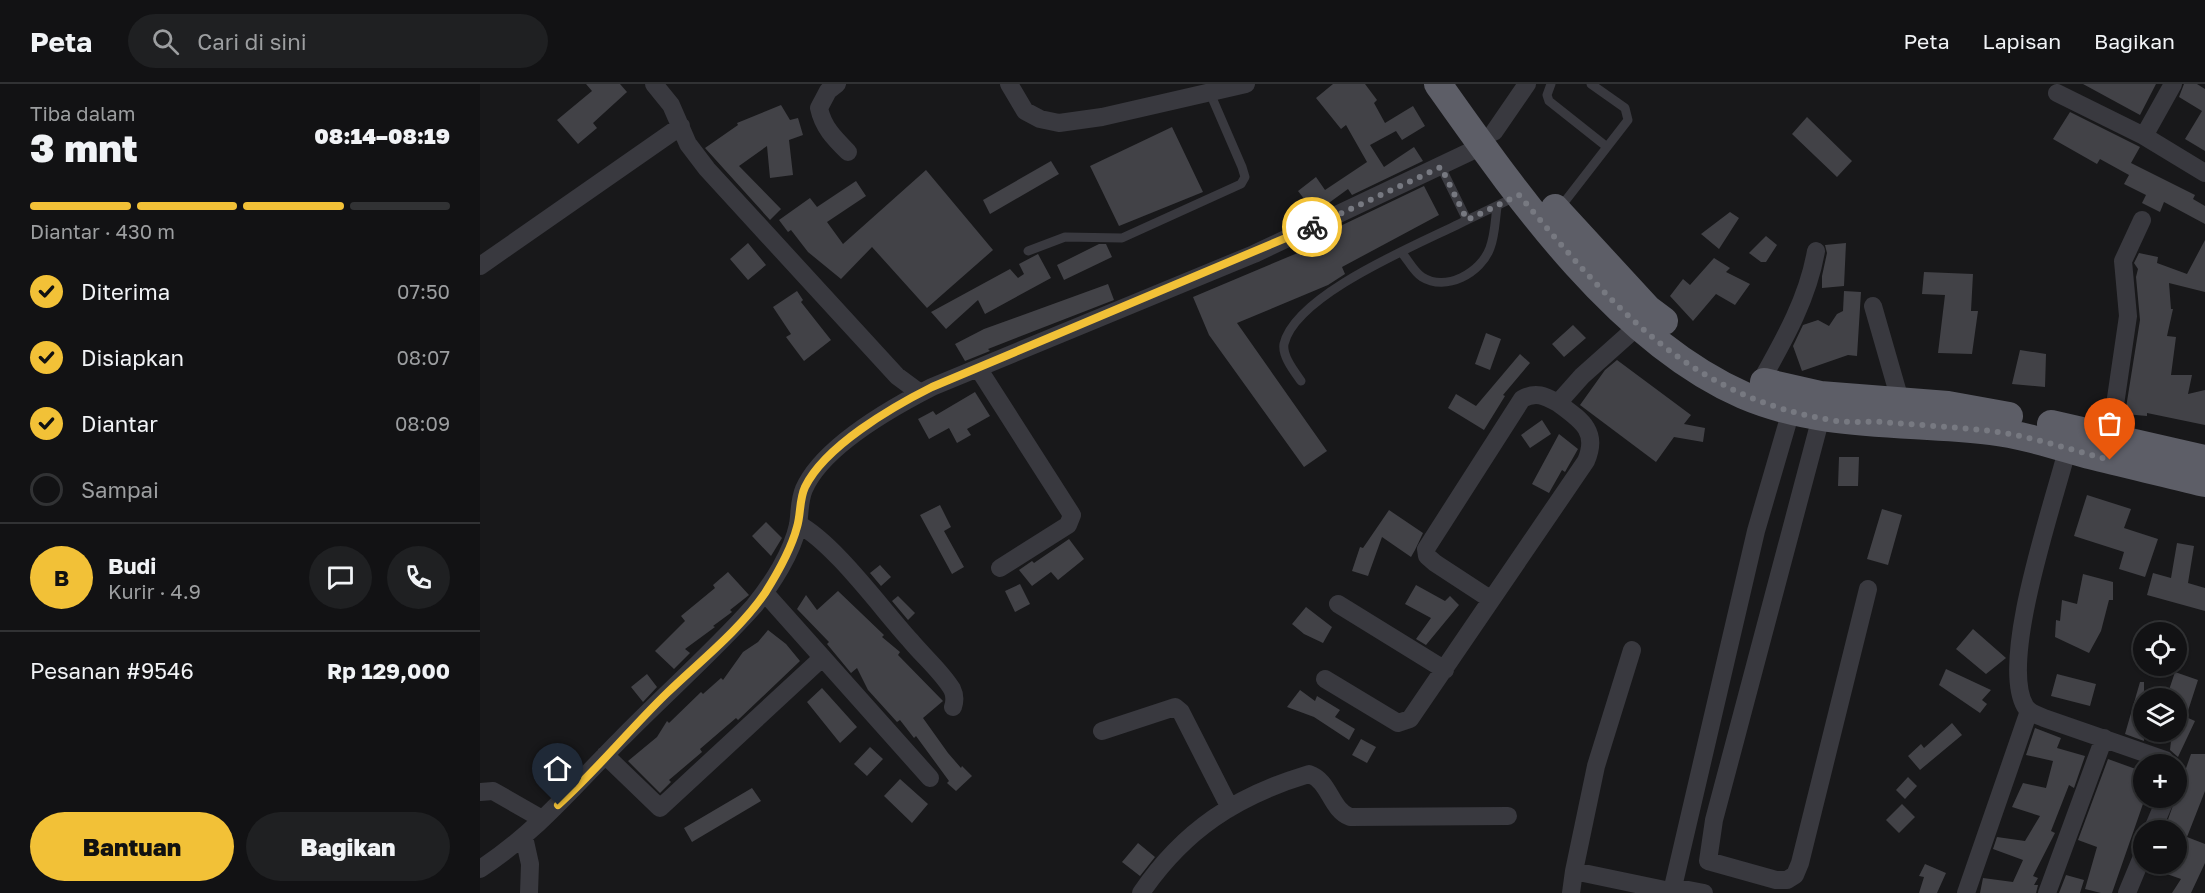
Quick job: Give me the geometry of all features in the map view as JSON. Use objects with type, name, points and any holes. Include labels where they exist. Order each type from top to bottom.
[{"type":"highway","points":[[1438,84],[1648,309],[1705,352],[1761,381],[1797,392],[1948,405],[2070,440],[2205,483]]},
{"type":"highway","points":[[1461,84],[1488,139],[1508,201],[1638,326],[1702,373],[1743,395],[1791,411],[1821,417],[2070,440],[2110,439],[2205,459]]},
{"type":"street","points":[[654,84],[671,105],[688,144],[707,169],[897,376],[920,393]]},
{"type":"street","points":[[837,84],[828,91],[819,108],[822,121],[829,132],[848,152]]},
{"type":"street","points":[[1009,84],[1025,111],[1040,119],[1059,123],[1102,117],[1246,84]]},
{"type":"street","points":[[480,869],[524,837],[574,791],[605,755],[738,624],[765,593],[794,538],[801,497],[818,466],[858,433],[920,393],[1254,254],[1441,167],[1488,139],[1527,84]]},
{"type":"street","points":[[2144,136],[2173,84]]},
{"type":"street","points":[[2057,93],[2144,136],[2205,173]]},
{"type":"street","points":[[480,266],[681,126]]},
{"type":"street","points":[[2110,439],[2128,316],[2123,261],[2142,220]]},
{"type":"street","points":[[1761,381],[1794,320],[1813,270],[1816,251]]},
{"type":"street","points":[[1873,306],[1900,400]]},
{"type":"street","points":[[1558,403],[1582,376],[1638,326]]},
{"type":"street","points":[[978,368],[1071,515],[1068,525],[1000,568]]},
{"type":"street","points":[[1325,679],[1402,723],[1410,719],[1586,460],[1591,448],[1591,436],[1586,427],[1558,403],[1541,394],[1529,395],[1522,399],[1426,549],[1427,556],[1435,563],[1490,599]]},
{"type":"street","points":[[1667,890],[1756,531],[1791,411]]},
{"type":"street","points":[[1574,871],[1667,890],[1705,893],[1714,820],[1821,417]]},
{"type":"street","points":[[2070,440],[2021,633],[2019,681],[2024,704],[2029,711],[2148,754]]},
{"type":"street","points":[[798,524],[811,531],[832,552],[931,664],[952,689],[955,698],[953,707]]},
{"type":"street","points":[[1708,861],[1776,880],[1786,887],[1795,875],[1800,863],[1868,589]]},
{"type":"street","points":[[765,593],[930,778]]},
{"type":"street","points":[[1338,604],[1445,670]]},
{"type":"street","points":[[1571,893],[1596,766],[1632,650]]},
{"type":"street","points":[[605,755],[660,808],[822,658]]},
{"type":"street","points":[[1102,731],[1174,707],[1181,712],[1230,808]]},
{"type":"street","points":[[1966,893],[2029,711]]},
{"type":"street","points":[[2047,893],[2104,738]]},
{"type":"street","points":[[1141,893],[1186,838],[1207,821],[1230,808],[1309,774],[1321,781],[1342,814],[1350,817],[1508,816]]},
{"type":"street","points":[[480,792],[493,791],[542,819]]},
{"type":"street","points":[[524,837],[530,864],[528,893]]},
{"type":"street","points":[[2127,893],[2135,874]]},
{"type":"lane","points":[[1551,84],[1547,95],[1550,101],[1607,147]]},
{"type":"lane","points":[[1558,211],[1628,120],[1625,108],[1591,84]]},
{"type":"lane","points":[[1028,251],[1065,237],[1122,238],[1241,184],[1245,177],[1242,167],[1210,93]]},
{"type":"lane","points":[[1441,167],[1467,220]]},
{"type":"lane","points":[[1300,381],[1288,362],[1284,346],[1291,328],[1316,302],[1381,262],[1508,201]]},
{"type":"lane","points":[[1402,253],[1420,276],[1436,284],[1457,280],[1479,265],[1490,250],[1508,201]]},
{"type":"building","points":[[586,84],[620,84],[627,92],[593,123],[597,128],[578,144],[557,120],[592,91]]},
{"type":"building","points":[[1333,84],[1365,84],[1377,100],[1374,103],[1385,123],[1413,106],[1425,126],[1402,140],[1396,131],[1370,145],[1384,167],[1414,147],[1423,161],[1352,195],[1348,189],[1315,213],[1298,191],[1316,177],[1325,190],[1367,162],[1346,125],[1341,129],[1316,98]]},
{"type":"building","points":[[2083,84],[2156,84],[2140,115]]},
{"type":"building","points":[[2184,84],[2197,84],[2205,89],[2205,151],[2185,139],[2202,111],[2179,97]]},
{"type":"building","points":[[781,105],[790,120],[798,118],[803,135],[789,140],[793,175],[770,178],[767,146],[739,166],[781,209],[770,220],[705,148],[738,125],[737,123]]},
{"type":"building","points":[[2070,112],[2140,147],[2131,163],[2195,195],[2193,199],[2205,206],[2205,224],[2164,202],[2160,212],[2142,203],[2146,195],[2124,184],[2129,175],[2100,159],[2097,164],[2053,139]]},
{"type":"building","points":[[1807,117],[1852,161],[1837,177],[1792,134]]},
{"type":"building","points":[[1172,127],[1203,192],[1119,226],[1090,166]]},
{"type":"building","points":[[1051,161],[1059,174],[990,214],[983,200]]},
{"type":"building","points":[[926,170],[993,250],[927,308],[872,247],[841,279],[808,252],[791,230],[788,232],[779,220],[810,198],[817,207],[856,181],[866,196],[827,222],[843,244]]},
{"type":"building","points":[[1424,186],[1439,215],[1342,267],[1345,274],[1328,285],[1237,323],[1327,451],[1304,467],[1209,335],[1193,297],[1338,236],[1334,229]]},
{"type":"building","points":[[1730,212],[1739,218],[1719,249],[1701,234]]},
{"type":"building","points":[[1766,236],[1777,245],[1766,262],[1761,262],[1749,253]]},
{"type":"building","points":[[2205,240],[2205,292],[2169,283],[2171,309],[2173,309],[2167,336],[2176,337],[2171,375],[2192,375],[2188,394],[2205,390],[2205,425],[2147,413],[2147,416],[2125,414],[2140,320],[2136,277],[2138,269],[2134,263],[2139,253],[2158,257],[2157,263],[2187,274]]},
{"type":"building","points":[[748,243],[766,265],[748,280],[730,259]]},
{"type":"building","points":[[1846,243],[1844,286],[1822,288],[1827,253],[1825,245]]},
{"type":"building","points":[[1099,244],[1106,244],[1112,257],[1064,280],[1057,265]]},
{"type":"building","points":[[1038,254],[1051,278],[985,314],[978,300],[946,329],[931,312],[1010,269],[1018,278],[1024,274],[1019,264]]},
{"type":"building","points":[[1714,258],[1730,268],[1726,272],[1750,284],[1735,305],[1716,294],[1693,321],[1670,296],[1683,279],[1690,285]]},
{"type":"building","points":[[1924,272],[1973,274],[1971,311],[1978,311],[1972,354],[1938,353],[1945,295],[1922,294]]},
{"type":"building","points":[[1108,284],[1114,300],[988,349],[990,351],[965,361],[955,344],[984,329]]},
{"type":"building","points":[[797,291],[803,300],[801,302],[831,340],[804,361],[786,337],[791,334],[773,307]]},
{"type":"building","points":[[1844,291],[1861,292],[1857,356],[1848,355],[1802,371],[1793,346],[1803,325],[1818,320],[1829,326],[1837,314],[1843,311]]},
{"type":"building","points":[[1573,325],[1586,338],[1564,357],[1552,344]]},
{"type":"building","points":[[1486,333],[1501,339],[1490,370],[1475,364]]},
{"type":"building","points":[[2020,350],[2046,354],[2045,387],[2012,384]]},
{"type":"building","points":[[1520,354],[1530,363],[1503,395],[1505,396],[1484,430],[1448,408],[1456,394],[1476,406]]},
{"type":"building","points":[[1617,360],[1691,415],[1684,424],[1705,428],[1703,442],[1674,437],[1656,462],[1580,405],[1605,370]]},
{"type":"building","points":[[975,392],[990,416],[967,429],[971,435],[957,443],[949,428],[929,439],[918,419],[933,411],[936,415]]},
{"type":"building","points":[[1542,420],[1551,434],[1530,448],[1521,435]]},
{"type":"building","points":[[1559,434],[1578,449],[1565,472],[1562,470],[1549,493],[1532,484]]},
{"type":"building","points":[[1839,457],[1859,457],[1858,486],[1838,486]]},
{"type":"building","points":[[2087,495],[2131,509],[2124,528],[2158,539],[2145,577],[2119,569],[2124,552],[2074,536]]},
{"type":"building","points":[[940,505],[951,527],[944,531],[964,567],[952,574],[920,515]]},
{"type":"building","points":[[1882,509],[1902,515],[1888,565],[1867,559]]},
{"type":"building","points":[[1389,510],[1423,533],[1411,557],[1382,537],[1368,576],[1352,571],[1360,547],[1363,548]]},
{"type":"building","points":[[766,522],[782,538],[771,556],[752,536]]},
{"type":"building","points":[[1069,539],[1084,559],[1058,580],[1051,572],[1032,586],[1019,570],[1032,561],[1034,563]]},
{"type":"building","points":[[2177,543],[2194,546],[2188,583],[2205,588],[2205,611],[2147,595],[2153,573],[2171,578]]},
{"type":"building","points":[[880,565],[891,577],[881,586],[870,573]]},
{"type":"building","points":[[728,572],[749,595],[713,626],[715,627],[685,649],[690,653],[674,669],[655,651],[685,621],[681,616],[715,588],[713,585]]},
{"type":"building","points":[[2083,574],[2113,582],[2113,600],[2109,600],[2101,631],[2089,653],[2055,637],[2056,620],[2060,621],[2062,600],[2077,604]]},
{"type":"building","points":[[1020,584],[1030,604],[1015,612],[1005,591]]},
{"type":"building","points":[[1416,585],[1445,601],[1450,596],[1459,605],[1426,645],[1416,639],[1431,618],[1405,604]]},
{"type":"building","points":[[838,591],[884,635],[882,637],[900,652],[898,655],[943,701],[923,718],[948,753],[961,768],[962,766],[972,776],[956,791],[947,783],[949,781],[916,736],[914,738],[900,720],[897,722],[868,690],[857,668],[851,673],[827,644],[829,642],[797,609],[806,595],[817,610]]},
{"type":"building","points":[[898,596],[915,613],[908,620],[892,601]]},
{"type":"building","points":[[1306,607],[1332,627],[1323,643],[1304,634],[1292,624]]},
{"type":"building","points":[[1973,629],[2006,658],[1986,674],[1956,649]]},
{"type":"building","points":[[768,630],[786,644],[800,661],[738,720],[736,718],[700,749],[702,752],[669,780],[671,782],[660,793],[628,761],[657,737],[667,721],[669,723],[701,692],[703,694],[721,678],[723,680],[743,652],[758,642]]},
{"type":"building","points":[[1946,669],[1991,690],[1982,700],[1987,704],[1980,713],[1939,685]]},
{"type":"building","points":[[647,674],[657,687],[643,702],[631,687]]},
{"type":"building","points":[[2057,674],[2096,684],[2090,706],[2051,696]]},
{"type":"building","points":[[2174,676],[2186,676],[2198,680],[2187,714],[2187,688],[2170,688]]},
{"type":"building","points":[[2140,682],[2144,682],[2144,688],[2138,688]]},
{"type":"building","points":[[822,688],[857,727],[840,743],[807,702]]},
{"type":"building","points":[[1300,690],[1315,701],[1317,696],[1340,710],[1335,717],[1355,729],[1349,740],[1314,717],[1287,707]]},
{"type":"building","points":[[2133,706],[2133,737],[2125,734]]},
{"type":"building","points":[[2187,717],[2195,721],[2187,738]]},
{"type":"building","points":[[1952,723],[1962,735],[1920,770],[1908,756],[1921,744],[1924,748]]},
{"type":"building","points":[[2035,728],[2061,738],[2057,748],[2085,756],[2074,788],[2069,785],[2051,831],[2055,833],[2033,876],[2038,878],[2034,885],[2038,885],[2036,893],[1980,893],[1983,878],[2013,882],[2023,860],[1993,849],[1997,837],[2025,841],[2040,816],[2012,807],[2023,783],[2046,788],[2053,761],[2026,755]]},
{"type":"building","points":[[1361,739],[1376,747],[1367,763],[1352,755]]},
{"type":"building","points":[[2171,742],[2185,742],[2179,754],[2175,754],[2170,750]]},
{"type":"building","points":[[870,747],[883,759],[867,776],[854,764]]},
{"type":"building","points":[[2191,754],[2205,754],[2205,791],[2187,837],[2187,820],[2168,820],[2172,808],[2187,808],[2187,765]]},
{"type":"building","points":[[2108,759],[2133,768],[2133,808],[2142,808],[2137,820],[2133,820],[2133,833],[2112,893],[2085,889],[2097,847],[2078,840]]},
{"type":"building","points":[[1908,777],[1917,786],[1905,799],[1896,790]]},
{"type":"building","points":[[900,779],[928,804],[912,823],[884,796]]},
{"type":"building","points":[[752,788],[761,801],[692,842],[684,828]]},
{"type":"building","points":[[1902,804],[1915,817],[1899,833],[1886,820]]},
{"type":"building","points":[[2187,837],[2205,844],[2205,863],[2191,893],[2172,893],[2181,879],[2167,874],[2187,874]]},
{"type":"building","points":[[1138,843],[1155,857],[1140,876],[1122,862]]},
{"type":"building","points":[[1925,864],[1946,873],[1937,893],[1919,893],[1924,877],[1919,876]]},
{"type":"building","points":[[2066,875],[2084,880],[2080,893],[2059,893]]},
{"type":"way so far","points":[[1312,227],[1441,167],[1467,220],[1519,195],[1593,282],[1638,326],[1702,373],[1743,395],[1791,411],[1839,421],[1882,422],[1994,432],[2110,460]]},
{"type":"route","points":[[558,805],[574,791],[605,755],[665,694],[738,624],[765,593],[794,538],[801,497],[810,478],[818,466],[858,433],[899,405],[932,387],[1254,254],[1312,227]]}]
